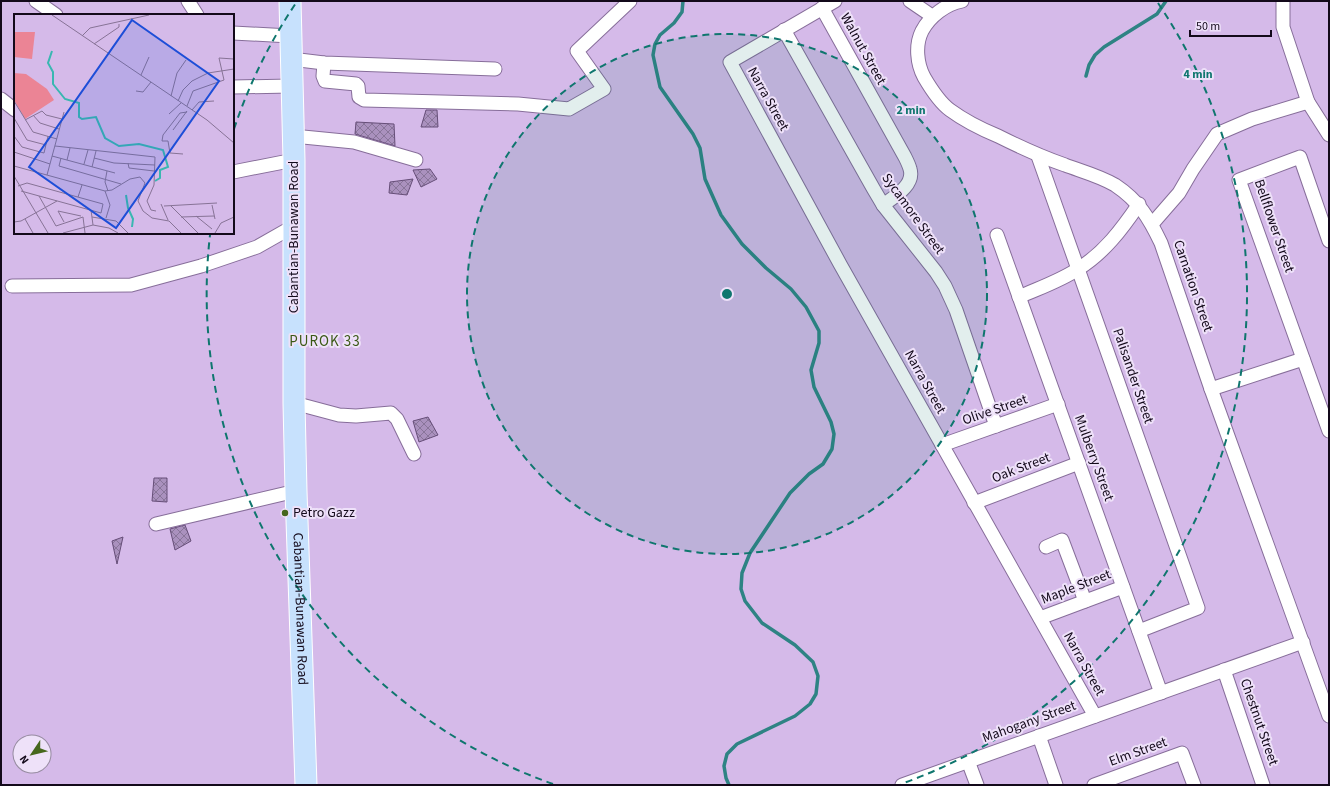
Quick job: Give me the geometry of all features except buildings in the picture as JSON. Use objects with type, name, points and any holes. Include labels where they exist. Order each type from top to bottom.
[{"type":"main road","name":"Cabantian-Bunawan Road","points":[[290,1],[290,59],[294,160],[294,403],[306,785]]},
{"type":"street","points":[[36,1],[55,14]]},
{"type":"street","points":[[188,1],[196,14]]},
{"type":"street","points":[[324,63],[323,76],[325,81],[356,84],[359,89],[359,97],[364,100],[518,104],[569,108],[604,89],[577,51],[630,1]]},
{"type":"street","points":[[784,30],[835,1]]},
{"type":"street","points":[[910,1],[932,16]]},
{"type":"street","name":"Carnation Street","points":[[962,1],[946,7],[932,16],[922,32],[917,54],[920,70],[931,89],[949,109],[969,123],[1038,156],[1114,184],[1138,204],[1152,224],[1162,243],[1212,389],[1329,716]]},
{"type":"street","points":[[1283,1],[1283,27],[1308,102],[1329,135]]},
{"type":"street","name":"Walnut Street","points":[[822,8],[911,170],[909,182],[903,190],[884,205]]},
{"type":"street","name":"Narra Street","points":[[784,30],[730,62],[840,264],[1095,716]]},
{"type":"street","name":"Sycamore Street","points":[[784,30],[869,182],[884,205],[936,272],[945,286],[956,310],[996,426]]},
{"type":"street","points":[[234,34],[290,36]]},
{"type":"street","points":[[290,59],[324,63],[495,69]]},
{"type":"street","points":[[234,87],[291,86]]},
{"type":"street","points":[[1,99],[14,109]]},
{"type":"street","points":[[1152,224],[1179,193],[1193,169],[1217,134],[1252,119],[1308,102]]},
{"type":"street","points":[[293,136],[354,142],[416,160]]},
{"type":"street","name":"Palisander Street","points":[[1038,156],[1198,608],[1139,631]]},
{"type":"street","name":"Bellflower Street","points":[[1328,232],[1300,157],[1239,180],[1329,431]]},
{"type":"street","points":[[234,172],[294,160]]},
{"type":"street","points":[[1019,296],[1064,277],[1079,269],[1097,256],[1110,243],[1125,224],[1138,204]]},
{"type":"street","points":[[12,286],[132,285],[201,266],[256,247],[294,226]]},
{"type":"street","name":"Mulberry Street","points":[[997,235],[1160,693]]},
{"type":"street","points":[[1212,389],[1303,359]]},
{"type":"street","points":[[294,403],[339,414],[356,416],[391,413],[397,419],[414,454]]},
{"type":"street","name":"Olive Street","points":[[942,445],[1058,404]]},
{"type":"street","name":"Oak Street","points":[[974,503],[1079,463]]},
{"type":"street","points":[[156,524],[296,492]]},
{"type":"street","points":[[1046,547],[1062,540],[1085,601]]},
{"type":"street","name":"Maple Street","points":[[1040,618],[1123,587]]},
{"type":"street","name":"Mahogany Street","points":[[902,785],[1303,642]]},
{"type":"street","name":"Chestnut Street","points":[[1224,670],[1263,785]]},
{"type":"street","points":[[1039,736],[1056,785]]},
{"type":"street","name":"Elm Street","points":[[1094,785],[1124,780],[1182,753],[1194,785]]},
{"type":"street","points":[[968,761],[977,785]]},
{"type":"waterway","points":[[683,1],[682,12],[674,23],[660,35],[655,44],[653,55],[660,87],[693,134],[700,148],[705,179],[721,215],[742,244],[766,268],[791,289],[806,307],[819,331],[819,343],[811,370],[814,387],[831,422],[834,434],[832,449],[823,464],[809,474],[790,493],[750,553],[742,573],[741,589],[745,601],[762,623],[795,645],[813,662],[818,676],[816,694],[810,704],[795,716],[737,744],[727,754],[724,766],[729,785]]},
{"type":"waterway","points":[[1086,76],[1089,65],[1095,55],[1104,47],[1157,14],[1166,1]]},
{"type":"place","name":"Petro Gazz","points":[[285,513]]},
{"type":"district","name":"PUROK 33","points":[[325,341]]}]
